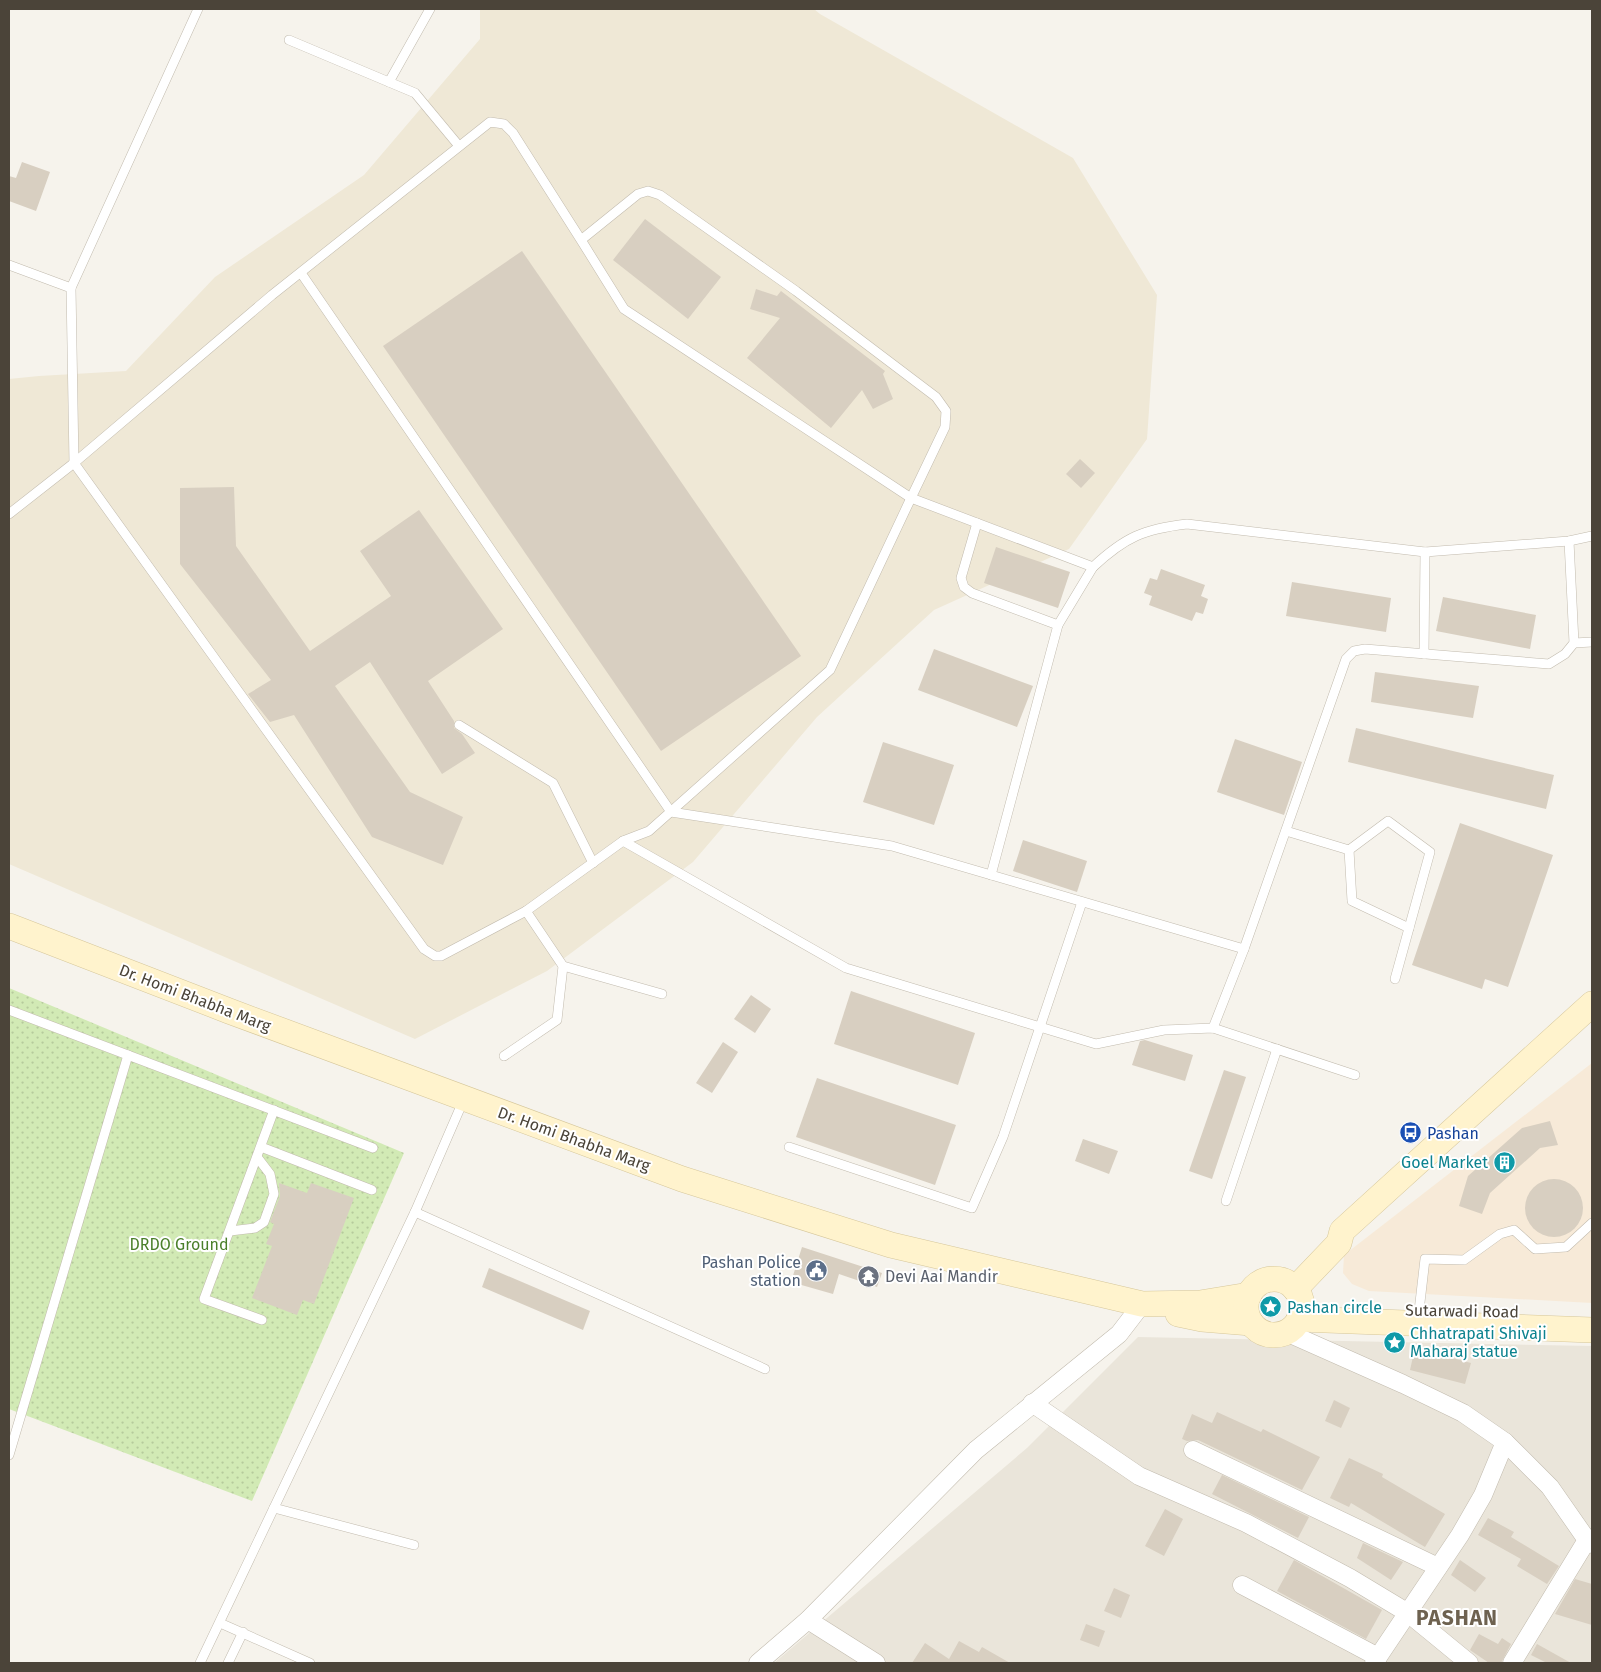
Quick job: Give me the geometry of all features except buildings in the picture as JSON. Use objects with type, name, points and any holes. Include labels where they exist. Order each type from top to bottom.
[{"type":"main road","name":"Dr. Homi Bhabha Marg","points":[[9,926],[220,1008],[682,1180],[891,1246],[1148,1304],[1167,1312],[1202,1319],[1251,1322]]},
{"type":"main road","points":[[1592,1004],[1342,1231],[1339,1243],[1294,1305],[1266,1334],[1251,1322],[1246,1304],[1249,1295],[1263,1281],[1272,1279],[1294,1305],[1592,1330]]},
{"type":"main road","name":"Dr. Homi Bhabha Marg","points":[[1148,1304],[1200,1303],[1249,1295]]},
{"type":"main road","name":"Sutarwadi Road","points":[[1294,1305],[1419,1311],[1592,1314]]},
{"type":"street","points":[[758,1663],[808,1620],[976,1450],[1119,1334],[1148,1304]]},
{"type":"street","points":[[1294,1305],[1403,1384],[1463,1413],[1505,1442],[1550,1487],[1590,1542],[1512,1663]]},
{"type":"street","points":[[1032,1403],[1140,1476],[1246,1523],[1350,1578],[1408,1613],[1469,1663]]},
{"type":"street","points":[[1242,1585],[1376,1660],[1438,1568],[1483,1495],[1505,1442]]},
{"type":"street","points":[[1193,1450],[1438,1568]]},
{"type":"street","points":[[808,1620],[876,1663]]},
{"type":"lane","points":[[198,9],[71,288],[74,464],[424,950],[435,956],[446,954],[526,911],[623,841],[649,831],[830,670],[945,426],[946,411],[936,397],[796,291],[660,195],[648,192],[638,194],[581,240]]},
{"type":"lane","points":[[389,82],[430,9]]},
{"type":"lane","points":[[289,40],[415,93],[458,146]]},
{"type":"lane","points":[[9,514],[74,464],[272,296],[490,122],[504,124],[513,133],[624,309],[911,498],[1093,567]]},
{"type":"lane","points":[[9,265],[71,288]]},
{"type":"lane","points":[[301,274],[671,812],[892,846],[1244,949]]},
{"type":"lane","points":[[977,523],[961,578],[964,587],[972,593],[1058,625]]},
{"type":"lane","points":[[991,875],[1058,625],[1093,567],[1109,552],[1139,533],[1161,527],[1187,524],[1425,552],[1569,540],[1592,536]]},
{"type":"lane","points":[[1212,1028],[1244,949],[1346,659],[1354,651],[1365,649],[1549,664],[1565,654],[1574,643],[1569,540]]},
{"type":"lane","points":[[1424,654],[1425,552]]},
{"type":"lane","points":[[1574,643],[1592,642]]},
{"type":"lane","points":[[459,725],[553,783],[592,863]]},
{"type":"lane","points":[[1349,850],[1388,821],[1430,852],[1395,979]]},
{"type":"lane","points":[[1286,831],[1349,850]]},
{"type":"lane","points":[[623,841],[846,968],[1096,1044],[1164,1030],[1212,1028],[1355,1075]]},
{"type":"lane","points":[[1349,850],[1352,901],[1409,928]]},
{"type":"lane","points":[[789,1147],[972,1208],[1002,1137],[1082,902]]},
{"type":"lane","points":[[504,1056],[557,1020],[563,966],[526,911]]},
{"type":"lane","points":[[563,966],[662,994]]},
{"type":"lane","points":[[9,1010],[373,1148]]},
{"type":"lane","points":[[1226,1201],[1277,1049]]},
{"type":"lane","points":[[9,1456],[128,1055]]},
{"type":"lane","points":[[200,1663],[415,1212],[464,1098]]},
{"type":"lane","points":[[262,1320],[204,1299],[274,1110]]},
{"type":"lane","points":[[261,1147],[372,1190]]},
{"type":"lane","points":[[230,1231],[255,1228],[264,1222],[274,1194],[270,1174],[257,1157]]},
{"type":"lane","points":[[415,1212],[765,1369]]},
{"type":"lane","points":[[1419,1311],[1425,1259],[1464,1260],[1500,1234],[1514,1230],[1535,1249],[1566,1247],[1592,1223]]},
{"type":"lane","points":[[274,1508],[414,1545]]},
{"type":"lane","points":[[220,1623],[310,1663]]},
{"type":"lane","points":[[228,1663],[243,1632]]},
{"type":"shaded area","points":[[480,9],[814,9],[1073,158],[1157,295],[1147,439],[1069,549],[934,610],[817,717],[693,862],[547,971],[415,1039],[9,864],[9,379],[126,371],[215,277],[364,175],[480,39]]},
{"type":"shaded area","points":[[1592,1063],[1592,1303],[1369,1291],[1352,1284],[1343,1273],[1344,1255]]},
{"type":"shaded area","points":[[1138,1337],[1592,1346],[1592,1663],[774,1663],[1027,1448]]},
{"type":"green space","name":"DRDO Ground","points":[[9,988],[404,1153],[252,1501],[9,1409]]},
{"type":"place","name":"Pashan","points":[[1411,1133]]},
{"type":"place","name":"Goel Market","points":[[1504,1162]]},
{"type":"place","name":"Pashan Police station","points":[[817,1271]]},
{"type":"place","name":"Devi Aai Mandir","points":[[869,1276]]},
{"type":"place","name":"Pashan circle","points":[[1271,1307]]},
{"type":"place","name":"Chhatrapati Shivaji Maharaj statue","points":[[1394,1342]]},
{"type":"district","name":"PASHAN","points":[[1457,1618]]}]
